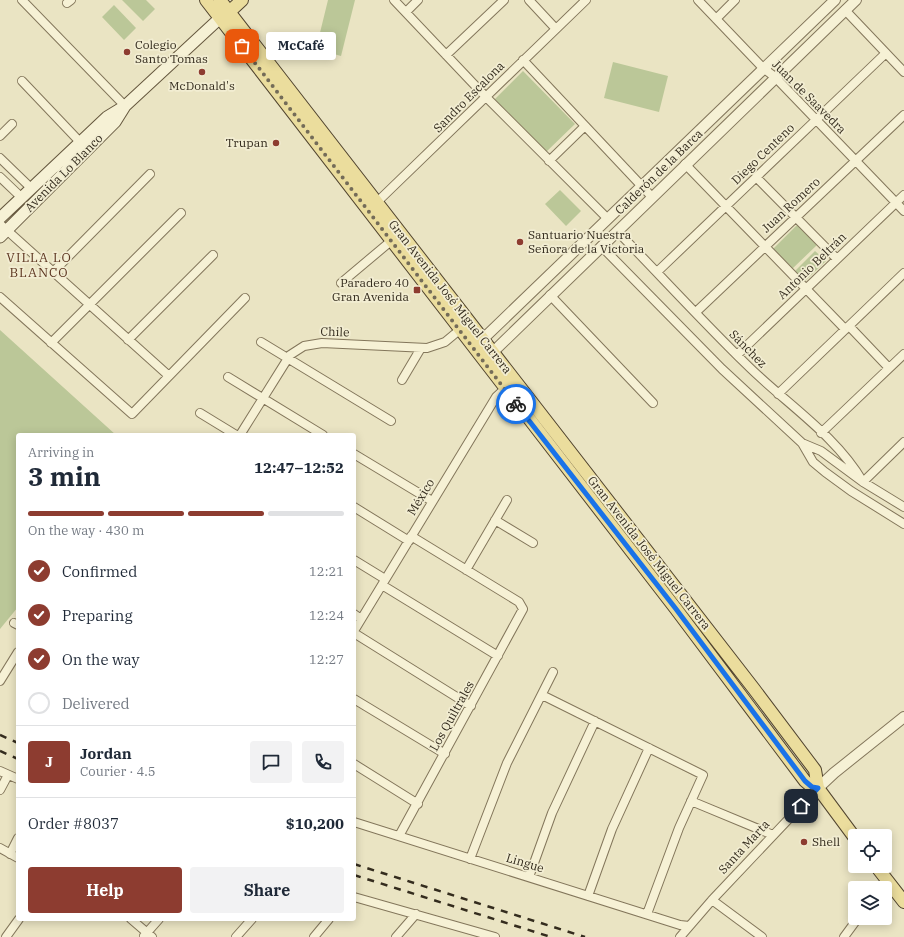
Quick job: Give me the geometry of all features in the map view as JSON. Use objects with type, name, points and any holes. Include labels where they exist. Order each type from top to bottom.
[{"type":"main road","name":"Gran Avenida José Miguel Carrera","points":[[206,0],[224,15],[372,207],[469,321],[764,701],[815,770],[818,788],[848,829]]},
{"type":"main road","name":"Gran Avenida José Miguel Carrera","points":[[220,0],[224,15]]},
{"type":"main road","name":"Avenida Lo Blanco","points":[[2,231],[115,122],[125,106],[242,0]]},
{"type":"main road","name":"Avenida Lo Blanco","points":[[0,218],[113,112],[125,106]]},
{"type":"main road","name":"Gran Avenida José Miguel Carrera","points":[[372,207],[391,241],[676,609],[805,781],[812,787],[818,788]]},
{"type":"main road","points":[[881,873],[904,902]]},
{"type":"street","points":[[22,0],[125,106]]},
{"type":"street","points":[[394,0],[486,97],[607,218]]},
{"type":"street","points":[[406,12],[418,0]]},
{"type":"street","points":[[446,55],[504,0]]},
{"type":"street","points":[[529,0],[556,29]]},
{"type":"street","name":"Sandro Escalona","points":[[372,207],[586,0]]},
{"type":"street","name":"Juan de Saavedra","points":[[698,0],[763,68],[775,77],[904,211]]},
{"type":"street","points":[[716,19],[735,0]]},
{"type":"street","name":"Calderón de la Barca","points":[[482,338],[835,0]]},
{"type":"street","name":"Calderón de la Barca","points":[[479,356],[493,352],[550,295],[856,0]]},
{"type":"street","points":[[845,10],[904,72]]},
{"type":"street","name":"Diego Centeno","points":[[656,272],[886,53]]},
{"type":"street","points":[[523,60],[652,197]]},
{"type":"street","points":[[22,81],[80,142]]},
{"type":"street","name":"Juan Romero","points":[[696,312],[904,115]]},
{"type":"street","points":[[0,136],[12,124]]},
{"type":"street","points":[[549,161],[585,126]]},
{"type":"street","points":[[0,158],[31,188]]},
{"type":"street","points":[[686,164],[805,289],[889,368]]},
{"type":"street","points":[[53,272],[150,174]]},
{"type":"street","points":[[0,177],[21,197]]},
{"type":"street","points":[[756,177],[837,259]]},
{"type":"street","name":"Antonio Beltrán","points":[[737,355],[904,195]]},
{"type":"street","points":[[52,343],[181,213]]},
{"type":"street","points":[[2,231],[53,272],[169,376]]},
{"type":"street","name":"Sánchez","points":[[617,231],[737,355],[848,458],[863,482]]},
{"type":"street","points":[[341,283],[391,241]]},
{"type":"street","name":"Sánchez","points":[[601,246],[722,369],[802,443],[813,462],[825,472],[901,522]]},
{"type":"street","points":[[128,340],[213,255]]},
{"type":"street","points":[[778,394],[904,273]]},
{"type":"street","points":[[550,295],[653,403]]},
{"type":"street","points":[[0,297],[132,414],[245,298]]},
{"type":"street","name":"Chile","points":[[241,433],[287,358],[298,348],[316,343],[421,348],[440,344],[460,330],[469,321]]},
{"type":"street","points":[[479,356],[482,338]]},
{"type":"street","points":[[261,342],[391,421]]},
{"type":"street","points":[[402,380],[421,348]]},
{"type":"street","points":[[822,433],[904,354]]},
{"type":"street","points":[[228,377],[320,433]]},
{"type":"street","name":"México","points":[[358,616],[384,582],[496,397],[504,388],[515,380]]},
{"type":"street","points":[[200,413],[233,433]]},
{"type":"street","points":[[863,482],[904,442]]},
{"type":"street","name":"Sánchez","points":[[802,443],[821,451],[863,482],[904,507]]},
{"type":"street","points":[[356,455],[432,501]]},
{"type":"street","points":[[356,508],[466,570],[507,500]]},
{"type":"street","points":[[901,522],[904,513]]},
{"type":"street","points":[[495,520],[533,543]]},
{"type":"street","points":[[356,561],[384,582],[498,656]]},
{"type":"street","name":"Los Quiltrales","points":[[400,836],[522,614],[523,607],[519,602],[466,570]]},
{"type":"street","points":[[356,633],[472,706]]},
{"type":"street","points":[[0,681],[16,655]]},
{"type":"street","points":[[470,859],[507,764],[553,672]]},
{"type":"street","points":[[542,695],[703,774],[668,856],[647,914]]},
{"type":"street","points":[[356,700],[445,754]]},
{"type":"street","name":"Santa Marta","points":[[680,937],[773,834],[818,788],[834,773],[904,717]]},
{"type":"street","points":[[529,877],[552,813],[595,721]]},
{"type":"street","points":[[588,896],[612,829],[649,748]]},
{"type":"street","points":[[356,765],[418,804]]},
{"type":"street","points":[[0,771],[16,778]]},
{"type":"street","points":[[0,790],[8,775]]},
{"type":"street","points":[[691,800],[773,834]]},
{"type":"street","name":"Lingue","points":[[356,823],[588,896],[689,926]]},
{"type":"street","points":[[10,854],[16,842]]},
{"type":"street","points":[[0,848],[16,857]]},
{"type":"street","points":[[356,898],[416,914],[481,935],[496,937]]},
{"type":"street","points":[[712,900],[762,937]]},
{"type":"street","points":[[396,937],[416,914]]},
{"type":"street","points":[[6,937],[18,921]]},
{"type":"street","points":[[133,921],[148,936],[159,921]]},
{"type":"street","points":[[240,936],[251,921]]},
{"type":"street","points":[[314,937],[327,921]]},
{"type":"street","points":[[844,937],[853,925]]},
{"type":"green space","points":[[122,0],[146,0],[155,9],[143,21]]},
{"type":"green space","points":[[328,0],[355,0],[341,56],[316,49]]},
{"type":"green space","points":[[114,5],[136,28],[124,40],[102,17]]},
{"type":"green space","points":[[613,62],[668,76],[659,112],[604,98]]},
{"type":"green space","points":[[523,71],[575,124],[545,153],[494,100]]},
{"type":"green space","points":[[560,190],[581,211],[566,226],[545,204]]},
{"type":"green space","points":[[797,225],[817,245],[792,269],[773,249]]},
{"type":"green space","points":[[815,251],[826,261],[805,281],[795,271]]},
{"type":"green space","points":[[0,330],[114,433],[16,433],[16,609],[0,629]]},
{"type":"railway","points":[[0,735],[16,742]]},
{"type":"railway","points":[[0,751],[16,758]]},
{"type":"railway","points":[[356,865],[585,937]]},
{"type":"railway","points":[[356,876],[551,937]]},
{"type":"way so far","points":[[242,46],[516,404]]},
{"type":"place","name":"McCafé","points":[[242,46]]},
{"type":"place","name":"Colegio Santo Tomas","points":[[127,52]]},
{"type":"place","name":"McDonald's","points":[[202,72]]},
{"type":"place","name":"Trupan","points":[[276,143]]},
{"type":"place","name":"Santuario Nuestra Señora de la Victoria","points":[[520,242]]},
{"type":"place","name":"Paradero 40 Gran Avenida","points":[[417,290]]},
{"type":"place","name":"Shell","points":[[804,842]]},
{"type":"district","name":"VILLA LO BLANCO","points":[[39,264]]},
{"type":"route","points":[[516,404],[676,609],[805,781],[812,787],[818,788],[801,806]]}]
